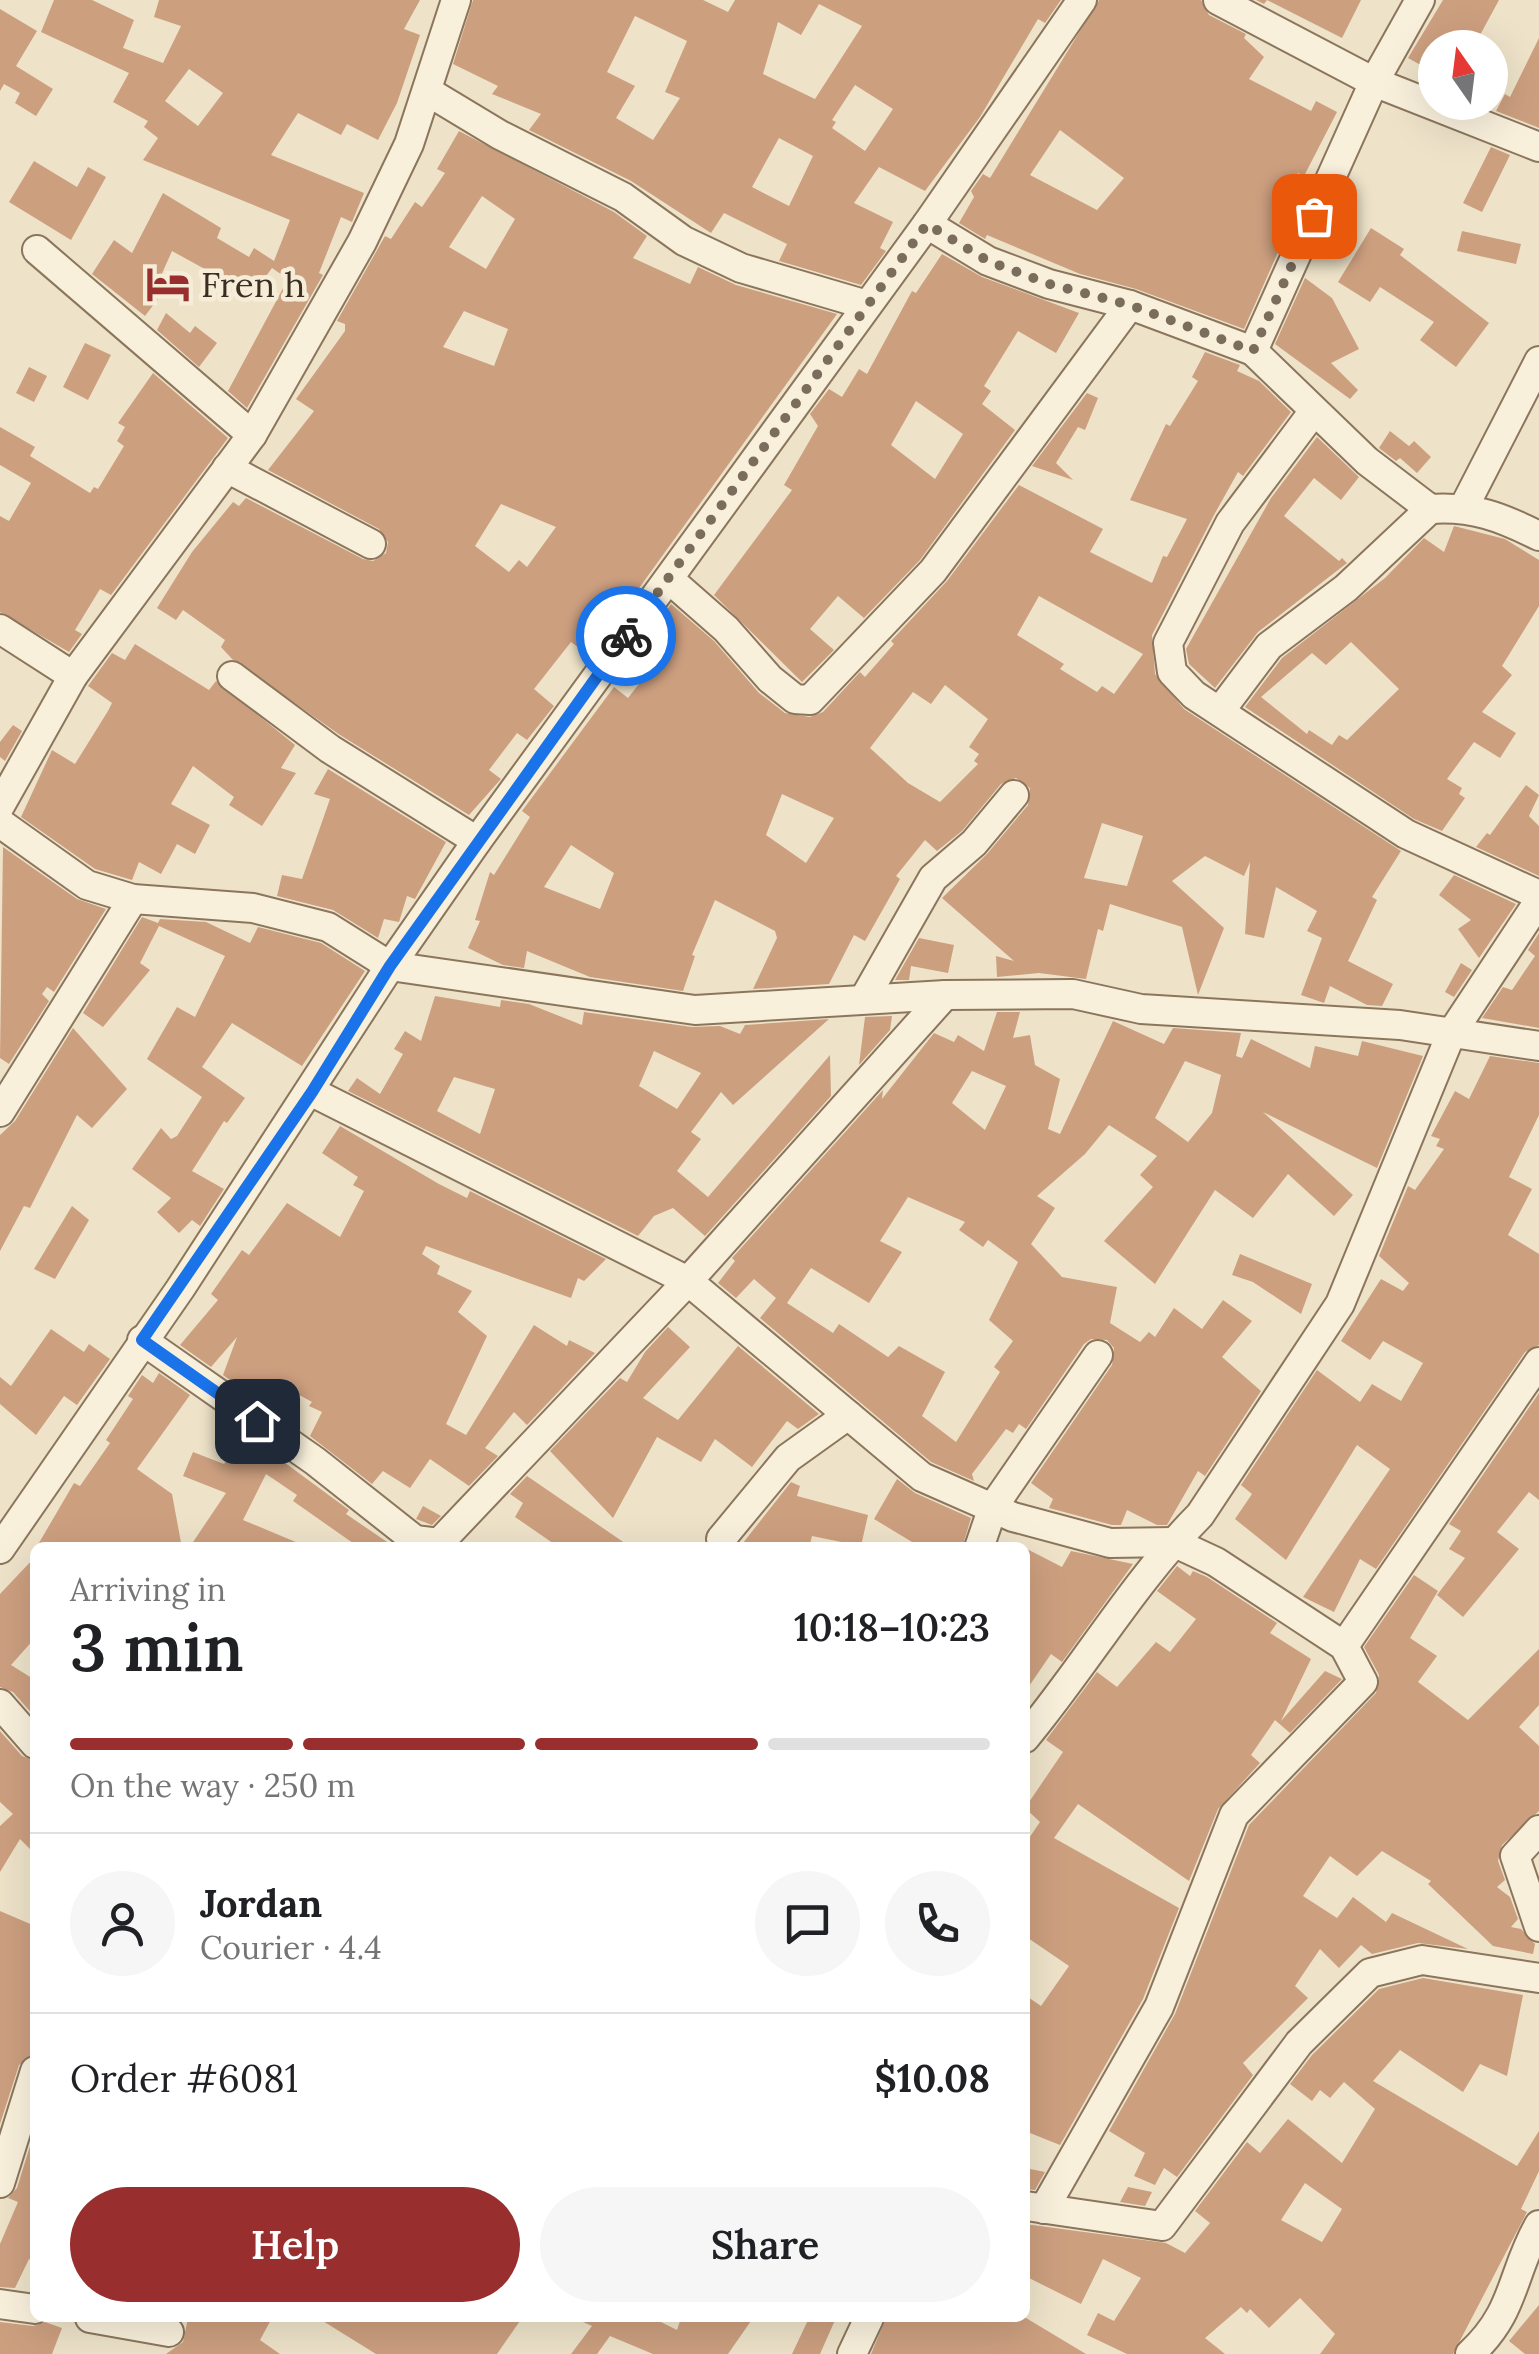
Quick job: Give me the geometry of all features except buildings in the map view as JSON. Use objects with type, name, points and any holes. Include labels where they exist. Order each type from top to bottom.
[{"type":"street","points":[[0,806],[73,676],[252,435],[362,242],[409,144],[456,0]]},
{"type":"street","points":[[0,1549],[312,1092],[390,966],[477,841],[927,224],[1082,0]]},
{"type":"street","points":[[1218,0],[1374,82],[1539,147]]},
{"type":"street","points":[[1253,351],[1374,82],[1420,0]]},
{"type":"street","points":[[427,91],[500,135],[623,197],[684,241],[741,268],[867,304]]},
{"type":"street","points":[[927,224],[988,261],[1049,284],[1130,305],[1253,351],[1367,462],[1430,509]]},
{"type":"street","points":[[37,250],[252,435]]},
{"type":"street","points":[[669,579],[726,629],[770,680],[794,699],[810,700],[933,570],[1130,305]]},
{"type":"street","points":[[1464,507],[1539,361]]},
{"type":"street","points":[[1030,1732],[1081,1670],[1174,1542],[1200,1516],[1340,1304],[1450,1034],[1539,898],[1406,834],[1194,696],[1172,672],[1168,642],[1230,523],[1314,411]]},
{"type":"street","points":[[227,468],[371,544]]},
{"type":"street","points":[[1220,711],[1270,646],[1346,588],[1430,509],[1464,507],[1492,512],[1539,536]]},
{"type":"street","points":[[0,629],[73,676]]},
{"type":"street","points":[[232,676],[330,749],[477,841]]},
{"type":"street","points":[[864,999],[933,878],[974,843],[1014,794]]},
{"type":"street","points":[[0,823],[87,885],[133,899],[253,908],[328,927],[390,966],[696,1010],[946,995],[1072,994],[1140,1008],[1400,1025],[1539,1046]]},
{"type":"street","points":[[0,1112],[133,899]]},
{"type":"street","points":[[440,1542],[688,1281],[946,995]]},
{"type":"street","points":[[312,1092],[688,1281],[922,1478],[1014,1517],[1110,1543],[1174,1542],[1216,1562],[1344,1646],[1362,1682],[1234,1816],[1158,2007],[1034,2208],[1162,2226],[1299,2043],[1370,1973],[1422,1960],[1538,1978],[1539,1936]]},
{"type":"street","points":[[142,1340],[314,1461],[416,1540],[431,1542]]},
{"type":"street","points":[[981,1542],[993,1506],[1098,1355]]},
{"type":"street","points":[[1344,1646],[1539,1362]]},
{"type":"street","points":[[721,1539],[788,1458],[848,1415]]},
{"type":"street","points":[[0,1704],[30,1738]]},
{"type":"street","points":[[1539,1830],[1515,1856],[1539,1927]]},
{"type":"street","points":[[0,2182],[30,2087]]},
{"type":"street","points":[[1470,2354],[1525,2305],[1527,2246],[1539,2226]]},
{"type":"street","points":[[0,2304],[30,2308]]},
{"type":"street","points":[[110,2322],[168,2334]]},
{"type":"street","points":[[852,2354],[867,2322]]},
{"type":"way so far","points":[[626,636],[927,224],[988,261],[1049,284],[1130,305],[1253,351],[1314,216]]},
{"type":"place","name":"Fren h","points":[[168,284]]},
{"type":"route","points":[[257,1421],[142,1340],[312,1092],[390,966],[626,636]]}]
